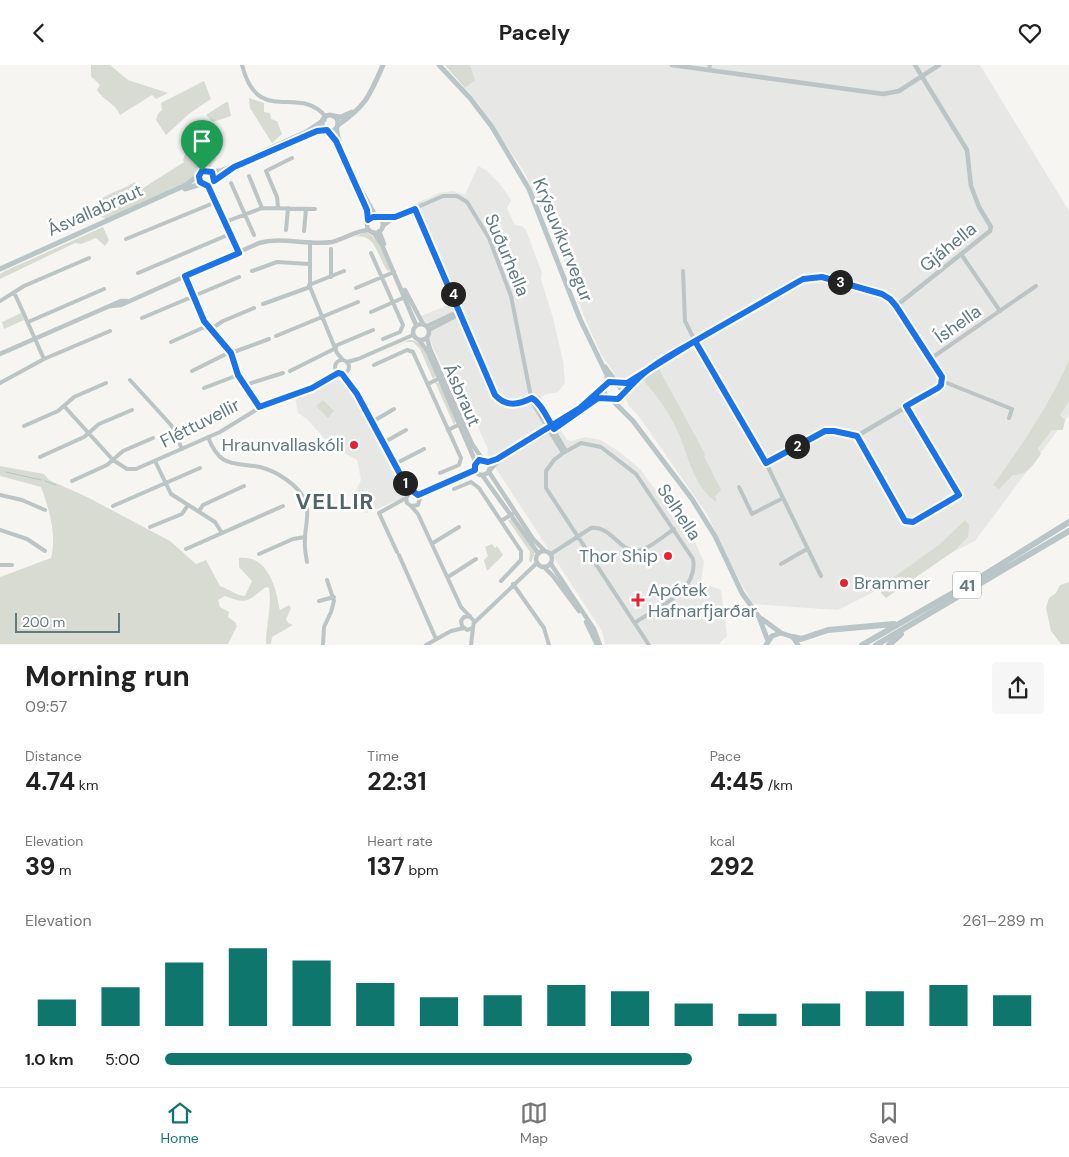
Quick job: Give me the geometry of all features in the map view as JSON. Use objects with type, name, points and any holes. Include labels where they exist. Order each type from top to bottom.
[{"type":"highway","name":"41","points":[[862,645],[986,574],[1069,522]]},
{"type":"highway","name":"41","points":[[876,645],[1069,531]]},
{"type":"highway","points":[[889,645],[927,615]]},
{"type":"highway","points":[[793,637],[801,639],[824,631],[886,625],[907,619]]},
{"type":"main road","points":[[381,65],[368,100],[333,131],[317,131],[234,167],[208,186],[201,184],[198,178],[204,171],[221,171],[306,132],[325,118],[345,115],[362,103],[381,65]]},
{"type":"main road","name":"Krýsuvíkurvegur","points":[[439,65],[470,98],[492,127],[529,189],[577,313],[607,375],[604,393],[609,399]]},
{"type":"main road","points":[[333,116],[338,121],[337,126]]},
{"type":"main road","points":[[325,118],[326,130]]},
{"type":"main road","points":[[210,171],[214,176],[214,181]]},
{"type":"main road","name":"Ásvallabraut","points":[[0,271],[186,185],[200,174]]},
{"type":"main road","name":"Ásvallabraut","points":[[0,271],[187,187],[201,184]]},
{"type":"main road","name":"Krýsuvíkurvegur","points":[[599,359],[618,383]]},
{"type":"main road","points":[[605,386],[618,383],[625,411]]},
{"type":"main road","points":[[609,399],[621,395]]},
{"type":"main road","points":[[609,399],[625,411],[696,504],[715,536],[742,593],[759,617],[767,643]]},
{"type":"main road","points":[[759,617],[781,633],[793,637],[798,645]]},
{"type":"main road","points":[[767,643],[772,636],[781,633]]},
{"type":"street","points":[[242,65],[250,88],[259,97],[315,107],[325,118]]},
{"type":"street","points":[[672,65],[710,68],[883,94],[898,91],[939,65]]},
{"type":"street","name":"Gjáhella","points":[[896,306],[990,231],[992,227],[979,207],[971,186],[967,150],[915,65]]},
{"type":"street","points":[[337,126],[338,138],[364,198],[378,218],[380,229],[415,311],[426,326],[428,338],[419,340]]},
{"type":"street","points":[[326,130],[339,149],[367,210],[371,231],[382,245],[416,325],[413,335],[358,359],[336,365]]},
{"type":"street","points":[[278,207],[277,197],[266,171],[292,158]]},
{"type":"street","points":[[249,176],[262,208]]},
{"type":"street","points":[[231,183],[254,235]]},
{"type":"street","points":[[208,186],[239,253]]},
{"type":"street","name":"Suðurhella","points":[[380,229],[395,217],[439,198],[457,196],[467,202],[493,247],[514,305],[532,398],[536,400],[550,428]]},
{"type":"street","points":[[126,239],[216,203]]},
{"type":"street","points":[[225,222],[262,208],[315,209]]},
{"type":"street","points":[[286,231],[288,208]]},
{"type":"street","points":[[304,231],[306,209]]},
{"type":"street","points":[[415,209],[495,395],[500,400],[510,404],[518,404],[532,398]]},
{"type":"street","name":"Suðurhella","points":[[378,218],[395,217]]},
{"type":"street","points":[[356,233],[368,221],[378,218]]},
{"type":"street","points":[[0,354],[36,340],[121,301],[127,301],[268,241],[334,241],[356,233],[380,229]]},
{"type":"street","points":[[138,273],[230,234]]},
{"type":"street","points":[[310,242],[309,286],[336,349],[345,361],[348,380]]},
{"type":"street","points":[[331,249],[331,277]]},
{"type":"street","points":[[371,253],[393,302],[402,329],[383,339]]},
{"type":"street","name":"Íshella","points":[[961,254],[1000,311]]},
{"type":"street","points":[[0,301],[14,292],[89,258]]},
{"type":"street","points":[[252,271],[278,262],[308,264]]},
{"type":"street","points":[[263,304],[344,271]]},
{"type":"street","points":[[683,271],[684,315],[695,341],[766,463],[821,576]]},
{"type":"street","points":[[356,288],[394,272]]},
{"type":"street","points":[[185,276],[209,327],[231,353],[238,375],[259,407]]},
{"type":"street","points":[[142,318],[239,277]]},
{"type":"street","points":[[618,383],[627,383],[695,341],[808,277],[822,277],[882,294],[890,299],[940,373],[942,381],[938,388],[857,436],[825,431],[766,463]]},
{"type":"street","name":"Íshella","points":[[930,359],[1036,287]]},
{"type":"street","points":[[28,322],[104,289]]},
{"type":"street","points":[[14,292],[44,359]]},
{"type":"street","points":[[371,312],[405,297]]},
{"type":"street","points":[[276,336],[358,302]]},
{"type":"street","points":[[171,342],[254,308]]},
{"type":"street","points":[[416,325],[426,326],[460,313]]},
{"type":"street","points":[[290,371],[373,330]]},
{"type":"street","points":[[0,383],[44,359],[110,331]]},
{"type":"street","name":"Ásbraut","points":[[413,335],[428,353],[476,463]]},
{"type":"street","name":"Ásbraut","points":[[428,338],[430,349],[472,444],[485,461],[489,471]]},
{"type":"street","points":[[192,371],[231,353],[269,339]]},
{"type":"street","points":[[336,349],[336,365],[340,374],[348,380],[407,487],[416,494],[419,502],[418,514]]},
{"type":"street","points":[[379,350],[384,361]]},
{"type":"street","points":[[374,365],[407,350],[411,351],[428,384],[461,462],[440,473]]},
{"type":"street","points":[[348,371],[358,359]]},
{"type":"street","name":"Fléttuvellir","points":[[327,378],[336,365]]},
{"type":"street","name":"Fléttuvellir","points":[[64,406],[113,460],[121,466],[131,469],[155,461],[231,426],[259,407],[312,388],[327,378],[348,371]]},
{"type":"street","points":[[245,385],[284,373]]},
{"type":"street","points":[[621,395],[644,373]]},
{"type":"street","points":[[204,388],[238,375]]},
{"type":"street","points":[[428,384],[440,378]]},
{"type":"street","points":[[130,380],[171,425],[182,449]]},
{"type":"street","points":[[942,381],[1012,409],[1009,418]]},
{"type":"street","points":[[24,426],[58,411],[74,397],[106,383]]},
{"type":"street","points":[[475,470],[476,463],[497,459],[550,428],[580,408],[605,386]]},
{"type":"street","points":[[482,475],[506,456],[598,398],[609,399]]},
{"type":"street","points":[[857,436],[905,521],[913,522],[951,500],[959,495],[906,406]]},
{"type":"street","points":[[372,422],[394,409]]},
{"type":"street","points":[[40,457],[84,437],[99,424],[132,410]]},
{"type":"street","points":[[448,430],[460,424]]},
{"type":"street","points":[[550,428],[564,452]]},
{"type":"street","points":[[383,443],[406,430]]},
{"type":"street","points":[[208,437],[212,447],[223,459],[234,465],[268,469],[296,488],[308,507],[305,537],[307,562]]},
{"type":"street","name":"Fléttuvellir","points":[[72,481],[113,460],[123,451],[153,438]]},
{"type":"street","name":"Selhella","points":[[636,622],[678,593],[691,581],[694,570],[693,559],[636,473],[601,447],[588,443],[574,446],[554,460],[546,471],[546,488],[636,622],[648,645]]},
{"type":"street","points":[[395,464],[424,449]]},
{"type":"street","points":[[155,461],[171,494],[215,522],[222,533]]},
{"type":"street","points":[[113,507],[200,467]]},
{"type":"street","points":[[471,645],[473,628],[480,615],[537,563],[538,553],[512,514],[482,475],[475,470]]},
{"type":"street","points":[[436,639],[380,513],[398,504],[407,496],[427,492],[475,470]]},
{"type":"street","points":[[489,471],[533,539],[551,554]]},
{"type":"street","points":[[454,489],[468,482],[476,485],[521,551],[522,557],[501,581]]},
{"type":"street","points":[[199,511],[203,505],[244,486]]},
{"type":"street","points":[[407,487],[409,505],[418,514],[433,543],[461,607],[465,629],[472,636]]},
{"type":"street","points":[[739,487],[752,514],[783,498]]},
{"type":"street","points":[[398,504],[409,505],[419,502],[427,492]]},
{"type":"street","points":[[0,495],[22,500],[45,510]]},
{"type":"street","points":[[150,527],[182,514],[188,505]]},
{"type":"street","points":[[186,549],[283,506]]},
{"type":"street","points":[[501,521],[512,514]]},
{"type":"street","points":[[433,543],[459,527]]},
{"type":"street","points":[[551,554],[591,528],[601,528],[610,532],[624,547],[636,550],[645,548],[674,529]]},
{"type":"street","points":[[0,530],[27,539],[46,551]]},
{"type":"street","points":[[259,554],[293,539],[305,537]]},
{"type":"street","points":[[781,564],[807,549]]},
{"type":"street","points":[[538,553],[544,550]]},
{"type":"street","points":[[551,554],[551,564],[594,629],[598,645]]},
{"type":"street","points":[[448,577],[476,559]]},
{"type":"street","points":[[537,563],[553,575],[584,618],[598,645]]},
{"type":"street","points":[[544,567],[551,564]]},
{"type":"street","points":[[0,565],[12,565]]},
{"type":"street","points":[[323,645],[324,627],[333,608],[334,597],[327,580]]},
{"type":"street","points":[[513,584],[544,628],[549,645]]},
{"type":"street","points":[[319,601],[334,597]]},
{"type":"street","points":[[461,607],[475,623]]},
{"type":"street","points":[[426,645],[451,631],[462,620],[480,615]]},
{"type":"street","points":[[451,631],[473,628]]},
{"type":"shaded area","points":[[91,65],[110,65],[128,80],[168,93],[156,99],[152,95],[120,115],[116,108],[97,90],[100,85],[91,76]]},
{"type":"shaded area","points":[[445,65],[980,65],[1069,211],[1069,415],[975,541],[838,610],[753,604],[737,576],[707,514],[638,415],[629,406],[613,371],[602,356],[586,321],[561,253],[525,173],[478,103]]},
{"type":"shaded area","points":[[445,65],[470,65],[475,80],[465,88]]},
{"type":"shaded area","points":[[204,81],[211,99],[190,113],[166,135],[156,120],[162,110],[161,103]]},
{"type":"shaded area","points":[[249,98],[264,103],[264,112],[270,113],[271,119],[277,121],[282,134],[272,143],[250,108]]},
{"type":"shaded area","points":[[228,102],[231,116],[213,122],[206,115]]},
{"type":"shaded area","points":[[203,136],[208,139],[216,159],[211,165],[211,169],[201,169],[186,183],[106,219],[90,211],[98,201],[110,194],[135,182],[140,190],[184,162],[187,149]]},
{"type":"shaded area","points":[[478,166],[486,170],[500,184],[511,200],[507,208],[515,225],[522,226],[526,230],[542,273],[541,279],[563,361],[565,383],[558,392],[541,397],[544,404],[567,440],[571,441],[585,437],[601,440],[621,453],[640,469],[697,546],[704,562],[701,582],[721,590],[727,636],[719,644],[605,644],[602,631],[487,455],[488,449],[476,423],[470,425],[433,347],[421,316],[453,303],[410,206],[439,193],[453,191],[465,195]]},
{"type":"shaded area","points":[[103,227],[109,240],[105,246],[96,238],[81,244],[75,243],[0,279],[0,274],[5,271]]},
{"type":"shaded area","points":[[366,232],[375,239],[381,248],[390,269],[389,272],[376,248],[368,239],[362,236],[354,237]]},
{"type":"shaded area","points":[[21,313],[24,320],[4,329],[2,322]]},
{"type":"shaded area","points":[[409,340],[415,341],[427,353],[436,376],[433,379],[420,349],[413,342],[406,342],[383,353]]},
{"type":"shaded area","points":[[1069,360],[1069,401],[1060,415],[1065,420],[1063,430],[1052,430],[1038,448],[1041,454],[1032,466],[1022,474],[1013,475],[999,489],[993,485],[1034,425],[1053,393]]},
{"type":"shaded area","points":[[659,369],[705,454],[704,456],[721,490],[715,496],[717,502],[696,478],[672,420],[661,402],[644,381],[646,377]]},
{"type":"shaded area","name":"Hraunvallaskóli","points":[[337,377],[349,390],[403,492],[403,498],[367,513],[357,510],[354,503],[353,497],[361,480],[357,460],[331,446],[307,419],[298,413],[295,398]]},
{"type":"shaded area","points":[[435,382],[439,383],[456,421],[454,425]]},
{"type":"shaded area","points":[[323,400],[334,411],[328,418],[316,406]]},
{"type":"shaded area","points":[[0,466],[44,474],[49,480],[87,497],[170,541],[196,564],[206,560],[220,586],[238,594],[245,596],[252,581],[239,567],[239,558],[248,558],[256,561],[263,566],[272,581],[280,610],[289,605],[291,608],[286,619],[288,623],[293,625],[272,637],[271,644],[266,644],[270,602],[269,588],[266,587],[247,600],[243,601],[225,596],[218,600],[220,607],[229,612],[228,617],[237,626],[228,644],[0,644],[0,577],[51,558],[53,531],[41,487],[0,476]]},
{"type":"shaded area","points":[[512,519],[535,552],[531,563],[529,560],[530,552],[508,520]]},
{"type":"shaded area","points":[[965,520],[969,525],[968,537],[954,551],[886,598],[881,593],[880,588],[883,585],[940,544]]},
{"type":"shaded area","points":[[492,544],[495,548],[497,546],[503,555],[487,571],[484,560],[488,556],[485,547]]},
{"type":"shaded area","points":[[1069,582],[1069,644],[1061,644],[1051,631],[1046,608],[1049,598],[1056,593],[1060,585]]},
{"type":"waterway","points":[[6,472],[41,480]]},
{"type":"waterway","points":[[45,481],[56,485]]},
{"type":"place","name":"Hraunvallaskóli","points":[[354,445]]},
{"type":"place","name":"Thor Ship","points":[[668,556]]},
{"type":"place","name":"Brammer","points":[[844,583]]},
{"type":"place","name":"Apótek Hafnarfjarðar","points":[[638,600]]},
{"type":"district","name":"VELLIR","points":[[335,501]]},
{"type":"route","points":[[202,171],[198,178],[201,184],[208,186],[239,253],[185,276],[204,321],[231,353],[238,375],[259,407],[312,388],[330,376],[338,373],[342,374],[357,394],[407,487],[418,495],[475,470],[475,465],[479,460],[488,462],[497,459],[521,443],[551,425],[580,408],[609,382],[627,383],[679,351],[695,341],[766,463],[820,433],[830,430],[857,436],[902,519],[905,521],[913,522],[959,495],[906,406],[938,388],[941,385],[942,377],[896,306],[882,294],[822,277],[815,276],[803,279],[686,346],[679,351],[644,373],[618,399],[598,398],[554,429],[551,425],[547,419],[536,400],[532,398],[526,402],[510,404],[505,403],[495,395],[415,209],[395,217],[379,219],[373,217],[368,220],[367,210],[336,141],[326,129],[317,131],[234,167],[214,181],[212,172],[208,170],[202,171]]}]
